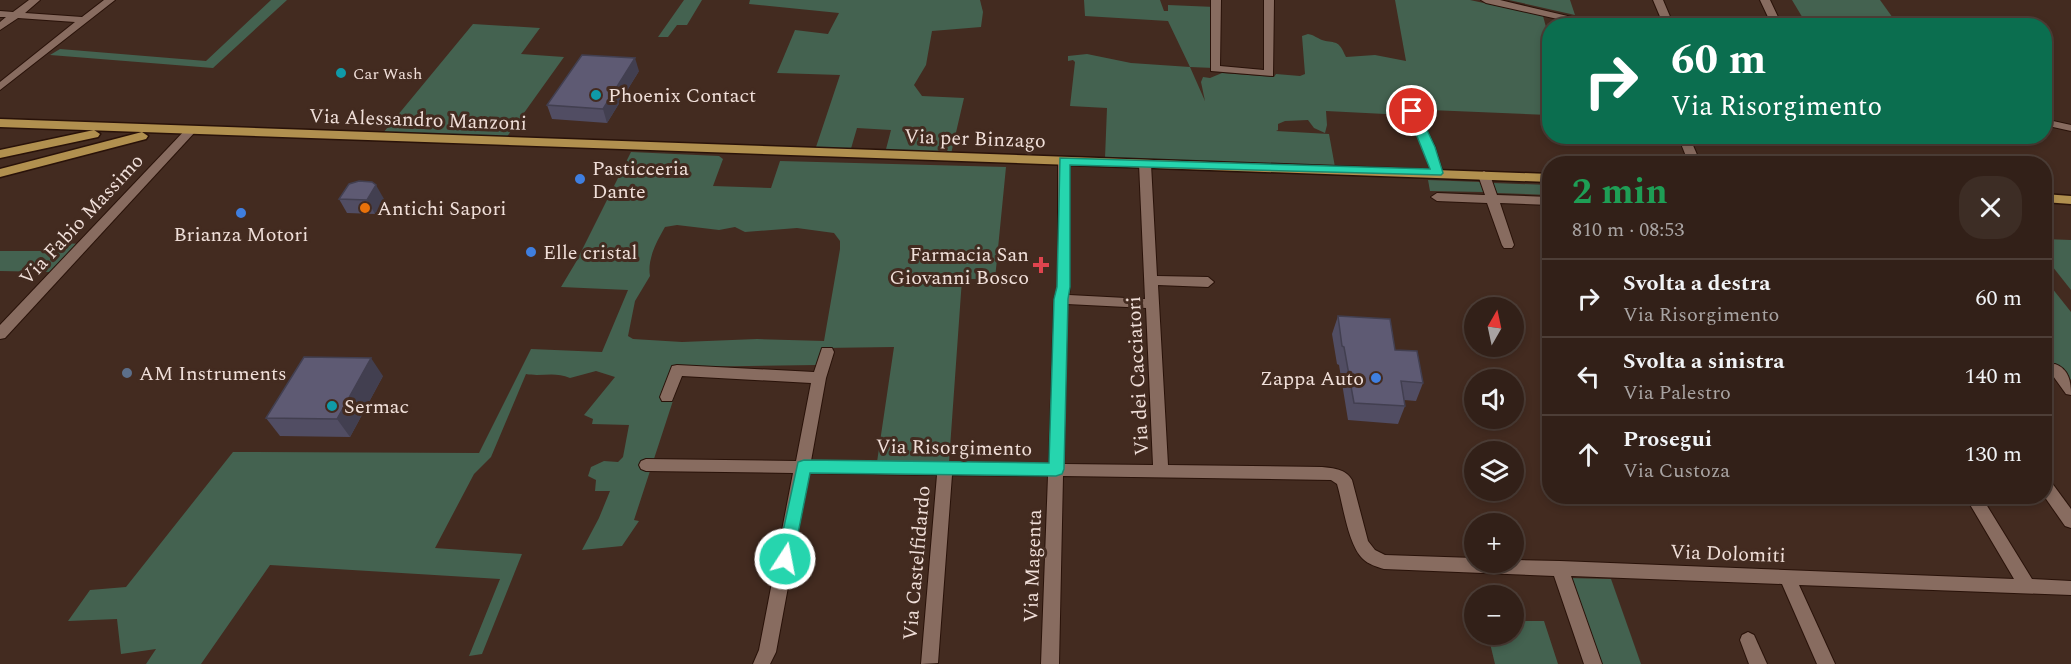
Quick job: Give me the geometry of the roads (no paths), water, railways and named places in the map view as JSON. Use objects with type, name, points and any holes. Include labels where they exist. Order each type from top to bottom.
[{"type":"main road","name":"Via Alessandro Manzoni","points":[[0,123],[133,130],[835,153]]},
{"type":"main road","points":[[43,161],[61,148],[66,140],[65,134],[60,130],[44,126]]},
{"type":"main road","points":[[0,154],[66,140],[133,130]]},
{"type":"main road","points":[[0,173],[119,140],[185,130]]},
{"type":"main road","points":[[0,132],[0,137]]},
{"type":"main road","name":"Via per Binzago","points":[[835,153],[1542,178]]},
{"type":"main road","points":[[0,166],[17,168]]},
{"type":"main road","points":[[2052,199],[2071,200]]},
{"type":"street","points":[[0,27],[35,0]]},
{"type":"street","points":[[0,87],[110,0]]},
{"type":"street","points":[[1216,0],[1215,69],[1269,74],[1269,0]]},
{"type":"street","points":[[1486,0],[1569,18]]},
{"type":"street","points":[[1658,0],[1666,18]]},
{"type":"street","points":[[1765,0],[1773,18]]},
{"type":"street","points":[[1515,6],[1559,18]]},
{"type":"street","points":[[0,14],[84,20]]},
{"type":"street","points":[[1410,108],[1429,147],[1437,173]]},
{"type":"street","points":[[2052,124],[2071,128]]},
{"type":"street","name":"Via Fabio Massimo","points":[[0,334],[185,130]]},
{"type":"street","name":"Via Magenta","points":[[1050,664],[1061,299],[1064,287],[1064,161]]},
{"type":"street","name":"Via dei Cacciatori","points":[[1145,164],[1161,470]]},
{"type":"street","points":[[1484,175],[1508,244]]},
{"type":"street","points":[[1437,197],[1542,201]]},
{"type":"street","name":"Via dei Cacciatori","points":[[1151,280],[1208,282]]},
{"type":"street","points":[[1061,299],[1153,304]]},
{"type":"street","points":[[760,663],[767,652],[819,378],[827,352]]},
{"type":"street","points":[[2055,369],[2071,390]]},
{"type":"street","points":[[667,397],[677,370],[819,378]]},
{"type":"street","name":"Via Risorgimento","points":[[646,465],[1334,474],[1344,480],[1361,544],[1369,555],[1384,562]]},
{"type":"street","name":"Via Castelfidardo","points":[[928,663],[945,468]]},
{"type":"street","points":[[2052,494],[2071,521]]},
{"type":"street","points":[[1977,504],[2028,586]]},
{"type":"street","name":"Via Dolomiti","points":[[1384,562],[2071,588]]},
{"type":"street","points":[[1560,568],[1593,664]]},
{"type":"street","points":[[1787,576],[1826,664]]},
{"type":"street","points":[[1748,640],[1758,664]]},
{"type":"place","name":"Car Wash","points":[[341,73]]},
{"type":"place","name":"Phoenix Contact","points":[[596,95]]},
{"type":"place","name":"Pasticceria Dante","points":[[580,179]]},
{"type":"place","name":"Antichi Sapori","points":[[365,208]]},
{"type":"place","name":"Brianza Motori","points":[[241,213]]},
{"type":"place","name":"Elle cristal","points":[[531,252]]},
{"type":"place","name":"Farmacia San Giovanni Bosco","points":[[1041,265]]},
{"type":"place","name":"AM Instruments","points":[[127,373]]},
{"type":"place","name":"Zappa Auto","points":[[1376,378]]},
{"type":"place","name":"Sermac","points":[[332,406]]}]
